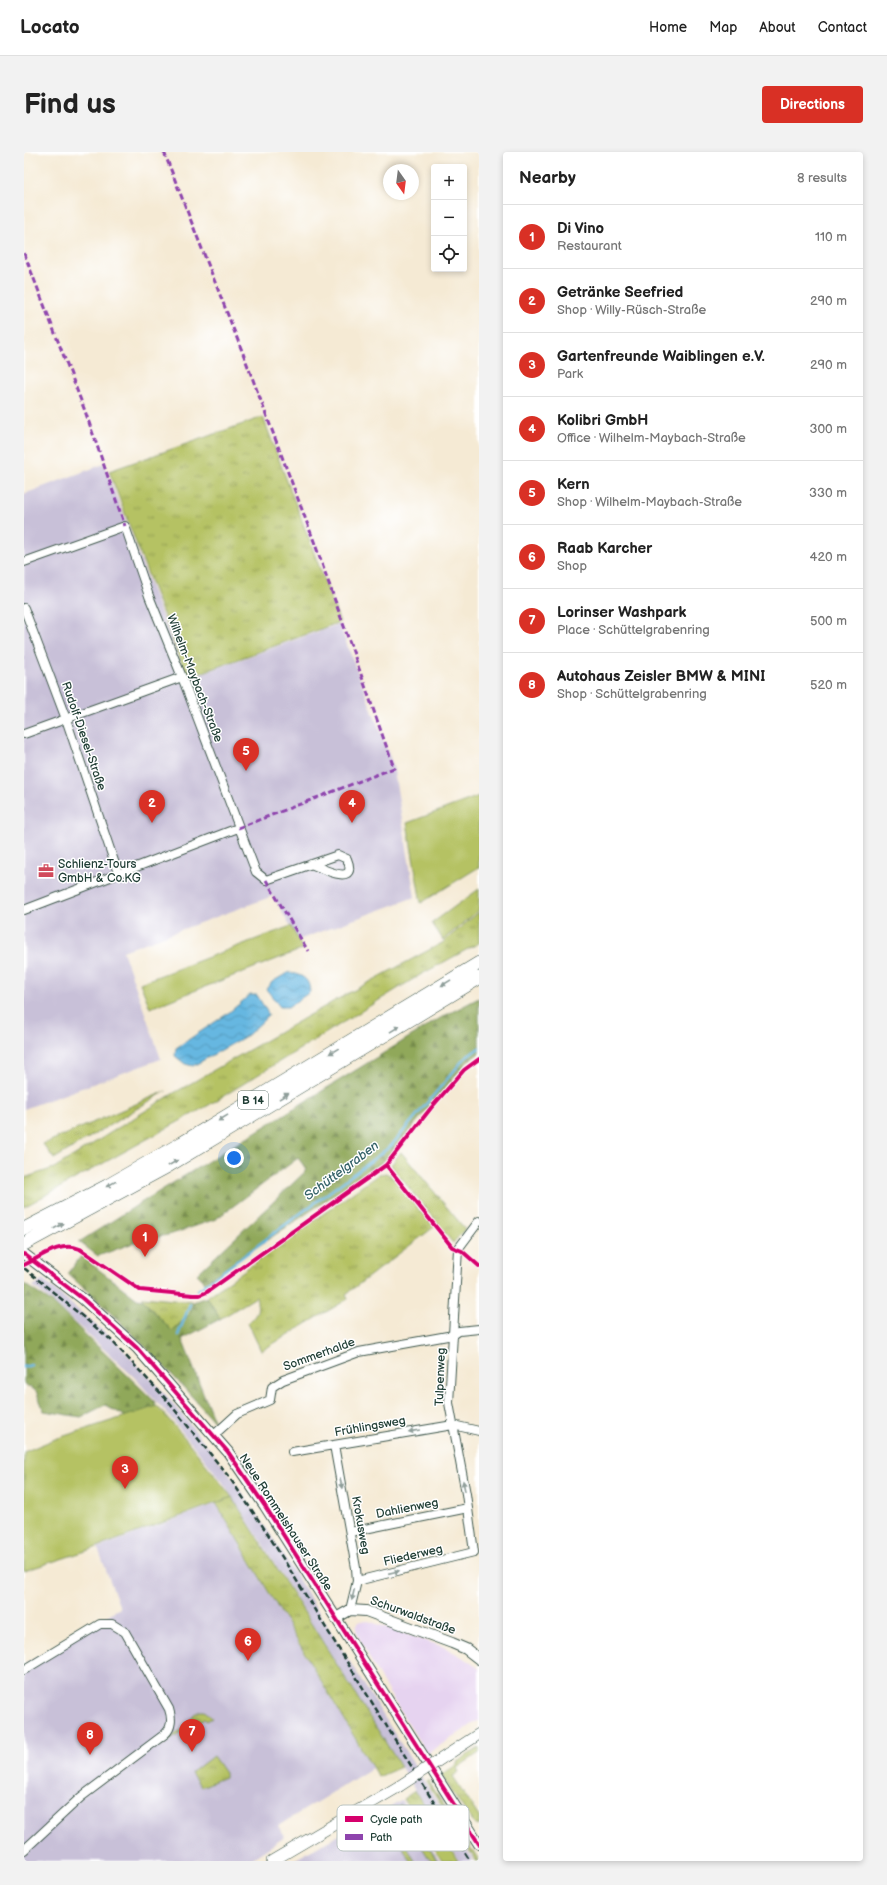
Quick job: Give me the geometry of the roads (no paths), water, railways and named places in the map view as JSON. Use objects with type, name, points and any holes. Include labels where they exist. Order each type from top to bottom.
[{"type":"highway","name":"B 14","points":[[24,1230],[108,1186],[182,1143],[479,963]]},
{"type":"highway","name":"B 14","points":[[24,1244],[168,1166],[479,978]]},
{"type":"main road","points":[[367,1805],[398,1787],[479,1734]]},
{"type":"main road","points":[[272,1861],[337,1823]]},
{"type":"street","name":"Wilhelm-Maybach-Straße","points":[[24,562],[125,526],[149,596],[182,677],[238,828],[256,872],[266,880],[311,864]]},
{"type":"street","name":"Rudolf-Diesel-Straße","points":[[24,608],[66,719],[118,873]]},
{"type":"street","points":[[24,734],[182,677]]},
{"type":"street","points":[[24,910],[238,828]]},
{"type":"street","name":"Tulpenweg","points":[[474,1552],[449,1403],[458,1249],[479,1221]]},
{"type":"street","name":"Neue Rommelshauser Straße","points":[[24,1254],[83,1300],[137,1348],[228,1452],[265,1506],[454,1805]]},
{"type":"street","points":[[453,1335],[459,1331],[479,1329]]},
{"type":"street","name":"Sommerhalde","points":[[214,1435],[237,1414],[270,1400],[272,1387],[283,1380],[359,1352],[453,1335]]},
{"type":"street","points":[[452,1425],[479,1431]]},
{"type":"street","name":"Frühlingsweg","points":[[292,1452],[452,1425]]},
{"type":"street","name":"Krokusweg","points":[[334,1445],[350,1532],[356,1581],[350,1610]]},
{"type":"street","name":"Dahlienweg","points":[[350,1532],[466,1508]]},
{"type":"street","name":"Fliederweg","points":[[356,1581],[474,1552]]},
{"type":"street","points":[[336,1618],[350,1610]]},
{"type":"street","name":"Schurwaldstraße","points":[[350,1610],[366,1611],[418,1629],[466,1649],[479,1659]]},
{"type":"street","points":[[24,1670],[100,1624],[112,1624],[125,1632],[169,1709],[171,1719],[170,1727],[165,1734],[80,1797],[24,1850]]},
{"type":"street","name":"Neue Rommelshauser Straße","points":[[469,1828],[479,1844]]},
{"type":"water","points":[[289,972],[304,978],[308,983],[310,992],[288,1007],[280,1007],[266,989],[272,982]]},
{"type":"water","points":[[250,995],[257,995],[269,1015],[248,1035],[193,1066],[185,1064],[175,1056],[176,1048],[227,1014]]},
{"type":"waterway","name":"Schüttelgraben","points":[[198,1290],[391,1146],[464,1059],[479,1048]]},
{"type":"waterway","points":[[178,1335],[190,1304]]},
{"type":"waterway","name":"Schüttelgraben","points":[[24,1367],[31,1365]]},
{"type":"railway","points":[[24,1268],[111,1340],[166,1399],[229,1477],[266,1531],[435,1805]]},
{"type":"railway","points":[[464,1851],[470,1861]]},
{"type":"place","name":"Kern","points":[[246,771]]},
{"type":"place","name":"Getränke Seefried","points":[[152,823]]},
{"type":"place","name":"Kolibri GmbH","points":[[352,823]]},
{"type":"place","name":"Schlienz-Tours GmbH & Co.KG","points":[[46,871]]},
{"type":"place","name":"Di Vino","points":[[145,1257]]},
{"type":"place","name":"Gartenfreunde Waiblingen e.V.","points":[[125,1489]]},
{"type":"place","name":"Raab Karcher","points":[[248,1661]]},
{"type":"place","name":"Lorinser Washpark","points":[[192,1752]]},
{"type":"place","name":"Autohaus Zeisler BMW & MINI","points":[[90,1755]]}]
